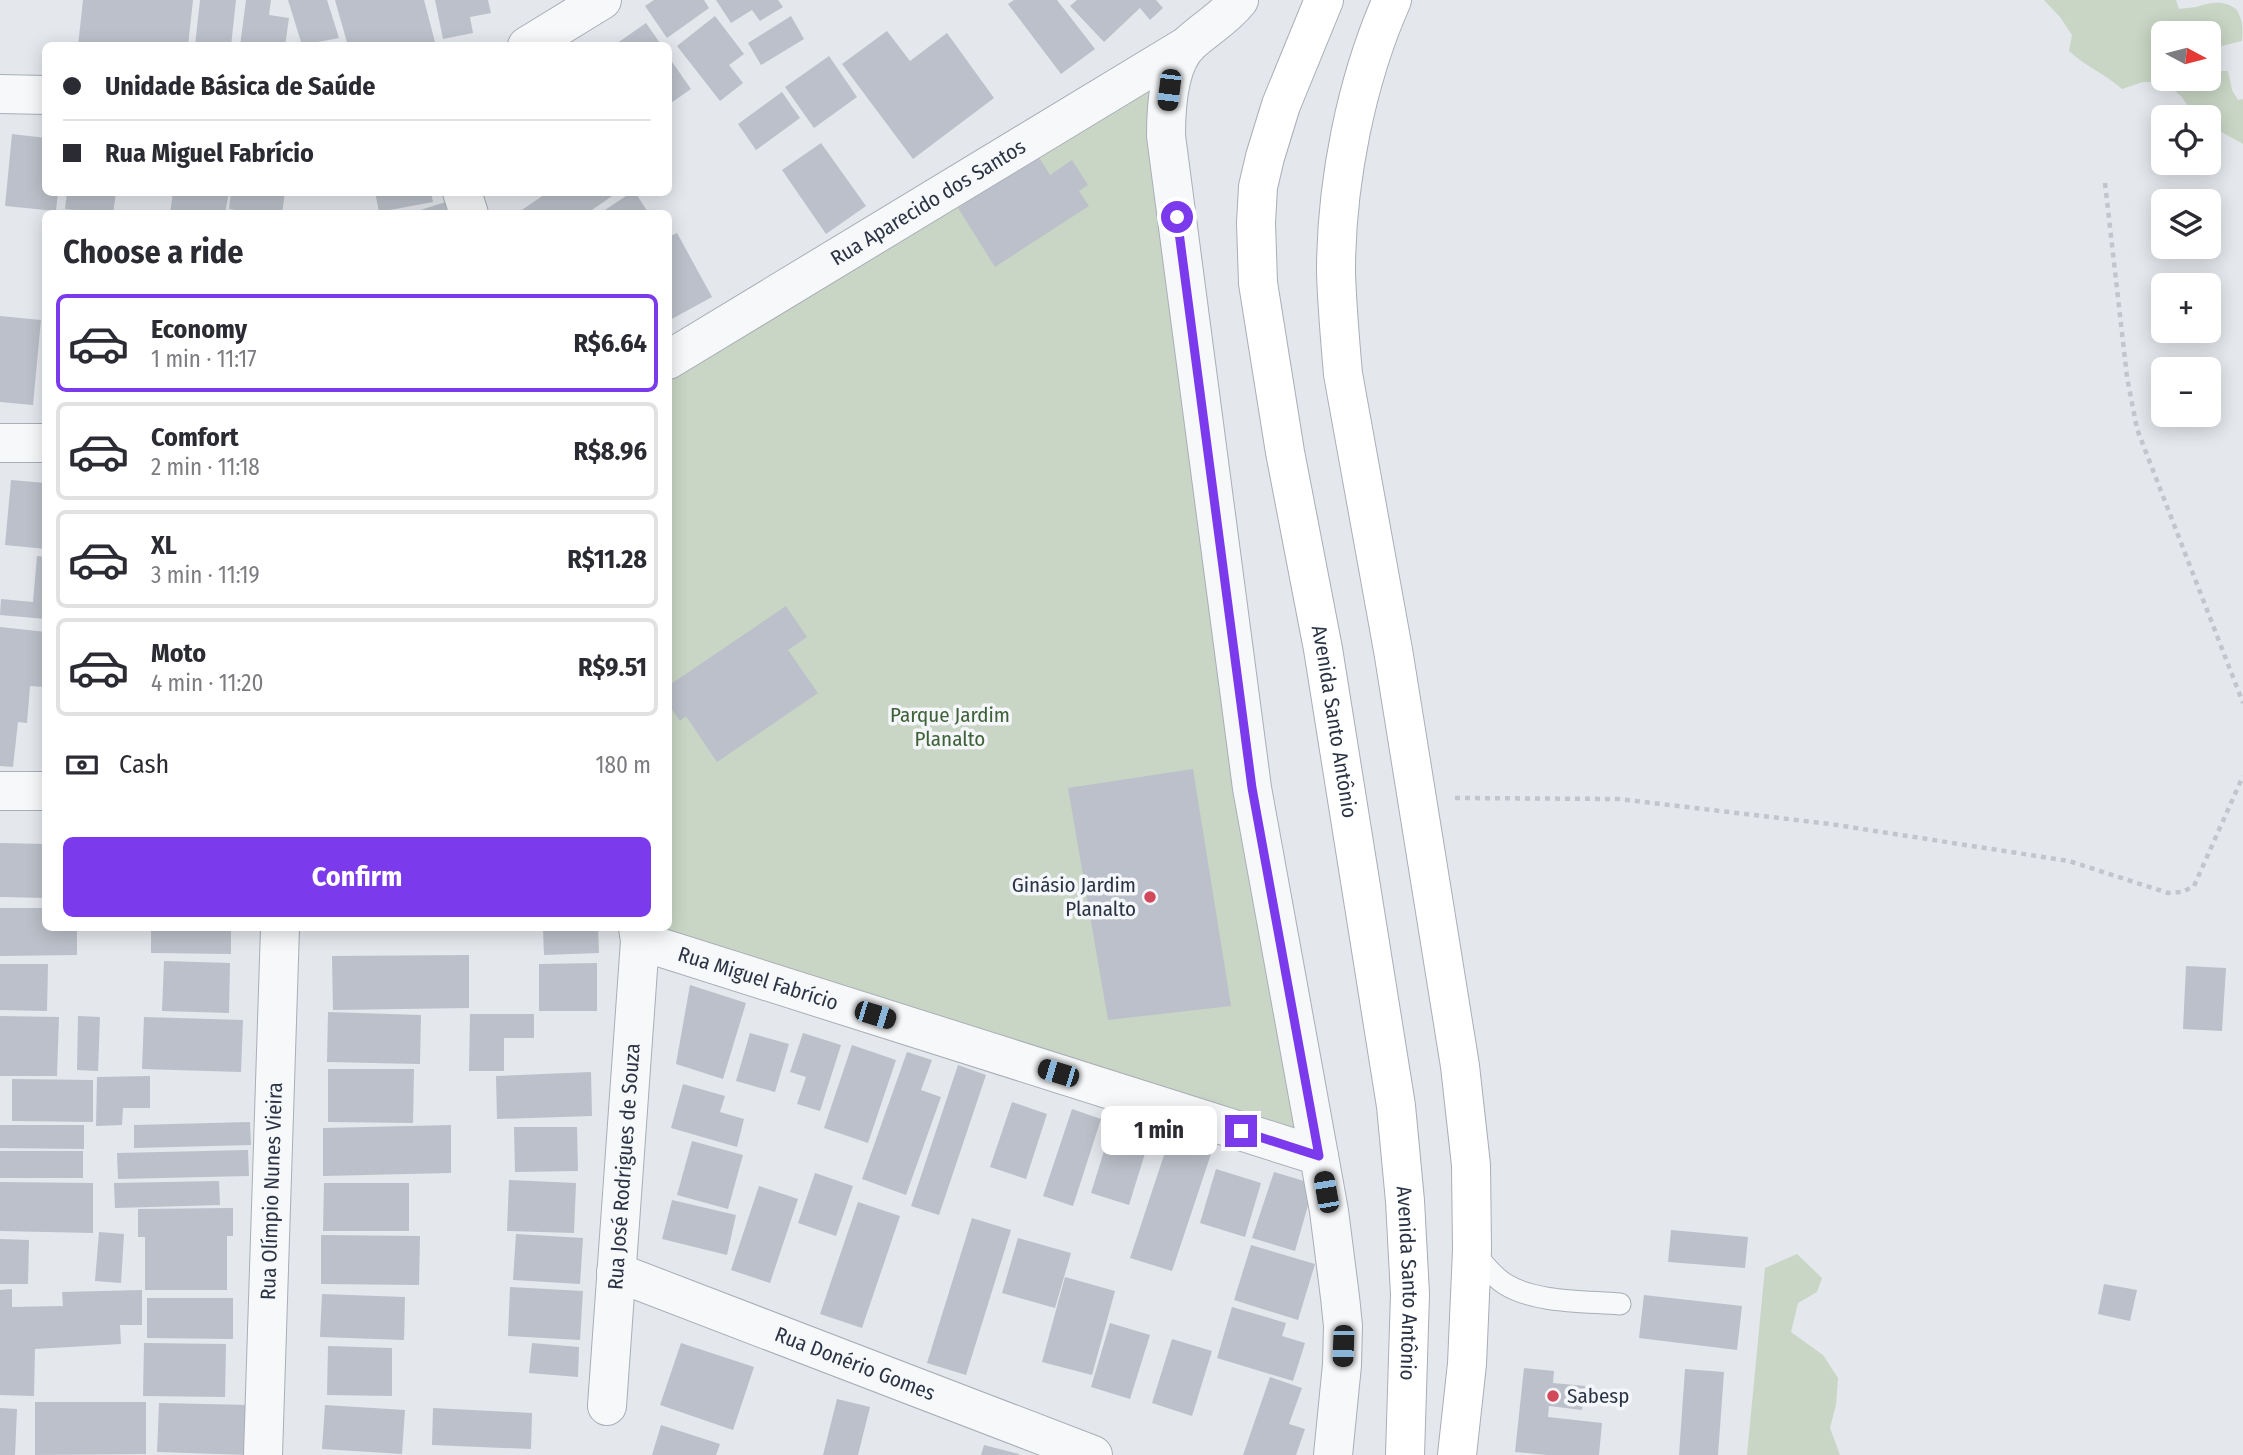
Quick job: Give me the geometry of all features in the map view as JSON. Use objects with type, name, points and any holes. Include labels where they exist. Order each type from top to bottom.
[{"type":"street","points":[[534,42],[602,0]]},
{"type":"street","name":"Avenida Santo Antônio","points":[[1324,0],[1281,105],[1258,187],[1258,283],[1285,452],[1323,649],[1395,1106],[1405,1201],[1410,1294],[1405,1455]]},
{"type":"street","points":[[1392,0],[1371,58],[1351,131],[1339,214],[1336,271],[1343,374],[1394,650],[1415,797],[1460,1066],[1471,1165],[1472,1250],[1467,1364],[1457,1455]]},
{"type":"street","name":"Rua Aparecido dos Santos","points":[[672,358],[1188,45],[1232,2]]},
{"type":"street","name":"Rua Aparecido dos Santos","points":[[1188,45],[1174,69],[1169,90],[1166,135],[1252,788],[1329,1211],[1343,1326],[1333,1455]]},
{"type":"street","points":[[0,94],[42,95]]},
{"type":"street","points":[[0,443],[42,443]]},
{"type":"street","points":[[0,791],[42,791]]},
{"type":"street","name":"Rua Olímpio Nunes Vieira","points":[[263,1455],[279,931]]},
{"type":"street","name":"Rua Miguel Fabrício","points":[[639,934],[1319,1156]]},
{"type":"street","name":"Rua José Rodrigues de Souza","points":[[607,1406],[639,934]]},
{"type":"street","name":"Rua Donério Gomes","points":[[616,1272],[1093,1455]]},
{"type":"lane","points":[[1472,1250],[1504,1284],[1522,1292],[1542,1297],[1620,1304]]},
{"type":"path","points":[[2105,183],[2127,377],[2137,429],[2243,704]]},
{"type":"path","points":[[1415,797],[1619,799],[1830,824],[2069,861],[2168,893],[2182,892],[2194,886],[2243,776]]},
{"type":"green space","points":[[2044,0],[2176,0],[2179,9],[2227,4],[2236,9],[2240,17],[2242,41],[2221,46],[2221,21],[2151,21],[2151,82],[2122,89],[2069,51],[2072,35]]},
{"type":"green space","name":"Parque Jardim Planalto","points":[[1165,68],[1307,1141],[659,931],[672,931],[672,367]]},
{"type":"green space","points":[[2221,71],[2228,71],[2232,90],[2238,100],[2243,99],[2243,144],[2221,132],[2221,105],[2187,105],[2175,91],[2221,91]]},
{"type":"green space","points":[[1797,1254],[1822,1278],[1817,1292],[1798,1303],[1791,1332],[1823,1355],[1838,1378],[1836,1405],[1830,1428],[1840,1455],[1747,1455],[1765,1268]]},
{"type":"building","points":[[83,0],[193,0],[188,42],[78,42]]},
{"type":"building","points":[[200,0],[236,0],[231,42],[195,42]]},
{"type":"building","points":[[246,0],[271,0],[269,15],[289,18],[286,42],[241,42]]},
{"type":"building","points":[[288,0],[327,0],[339,38],[301,42]]},
{"type":"building","points":[[335,0],[424,0],[435,42],[347,42]]},
{"type":"building","points":[[435,0],[488,0],[491,13],[470,17],[473,33],[443,39]]},
{"type":"building","points":[[654,0],[704,0],[709,8],[667,38],[645,6]]},
{"type":"building","points":[[716,0],[778,0],[783,7],[760,21],[752,10],[731,23]]},
{"type":"building","points":[[1014,0],[1057,0],[1095,49],[1061,74],[1008,4]]},
{"type":"building","points":[[1077,0],[1156,0],[1163,8],[1150,20],[1140,8],[1104,42],[1070,6]]},
{"type":"building","points":[[715,16],[744,54],[729,65],[743,83],[720,101],[677,46]]},
{"type":"building","points":[[791,16],[804,39],[761,65],[748,43]]},
{"type":"building","points":[[646,23],[659,42],[619,42]]},
{"type":"building","points":[[887,31],[910,61],[947,33],[994,98],[913,159],[842,64]]},
{"type":"building","points":[[829,56],[857,97],[814,128],[785,87]]},
{"type":"building","points":[[672,62],[691,89],[672,102]]},
{"type":"building","points":[[782,92],[800,118],[756,150],[738,124]]},
{"type":"building","points":[[12,134],[42,138],[42,196],[58,196],[56,210],[5,206]]},
{"type":"building","points":[[821,143],[866,206],[826,234],[782,170]]},
{"type":"building","points":[[1038,156],[1050,175],[1072,160],[1088,185],[1079,191],[1089,206],[995,267],[958,208]]},
{"type":"building","points":[[67,196],[115,196],[114,210],[65,209]]},
{"type":"building","points":[[172,196],[228,196],[226,210],[171,210]]},
{"type":"building","points":[[231,196],[284,196],[283,210],[229,209]]},
{"type":"building","points":[[376,196],[432,196],[433,202],[379,210]]},
{"type":"building","points":[[542,196],[612,196],[592,210],[522,210]]},
{"type":"building","points":[[626,196],[638,196],[646,210],[605,210]]},
{"type":"building","points":[[449,201],[452,210],[420,210]]},
{"type":"building","points":[[677,233],[712,297],[672,319],[672,235]]},
{"type":"building","points":[[0,316],[41,320],[33,405],[0,402]]},
{"type":"building","points":[[11,480],[42,483],[42,549],[5,545]]},
{"type":"building","points":[[37,556],[42,557],[42,619],[0,615],[1,599],[33,602]]},
{"type":"building","points":[[786,606],[807,637],[788,650],[818,693],[717,762],[686,716],[680,721],[672,710],[672,683]]},
{"type":"building","points":[[0,627],[42,632],[42,687],[30,686],[27,723],[18,722],[13,767],[0,766]]},
{"type":"building","name":"Ginásio Jardim Planalto","points":[[1193,769],[1231,1006],[1108,1020],[1068,788]]},
{"type":"building","points":[[0,843],[42,844],[42,898],[0,897]]},
{"type":"building","points":[[0,908],[42,908],[42,931],[77,931],[77,955],[0,956]]},
{"type":"building","points":[[151,931],[231,931],[231,954],[151,953]]},
{"type":"building","points":[[543,931],[598,931],[599,953],[544,955]]},
{"type":"building","points":[[469,955],[469,1008],[333,1010],[332,956]]},
{"type":"building","points":[[164,961],[230,963],[229,1013],[162,1011]]},
{"type":"building","points":[[597,963],[597,1011],[539,1011],[539,964]]},
{"type":"building","points":[[0,964],[48,964],[47,1011],[0,1010]]},
{"type":"building","points":[[2186,966],[2226,968],[2222,1031],[2183,1029]]},
{"type":"building","points":[[690,985],[746,1003],[723,1079],[676,1064]]},
{"type":"building","points":[[328,1012],[421,1015],[420,1064],[327,1062]]},
{"type":"building","points":[[470,1014],[534,1014],[534,1038],[504,1038],[504,1071],[469,1071]]},
{"type":"building","points":[[0,1016],[59,1017],[57,1076],[0,1076]]},
{"type":"building","points":[[78,1016],[100,1017],[98,1071],[77,1070]]},
{"type":"building","points":[[144,1017],[243,1020],[241,1072],[142,1069]]},
{"type":"building","points":[[750,1033],[789,1044],[775,1092],[736,1081]]},
{"type":"building","points":[[803,1033],[841,1045],[820,1111],[797,1104],[806,1077],[790,1072]]},
{"type":"building","points":[[852,1045],[896,1060],[868,1143],[824,1128]]},
{"type":"building","points":[[907,1052],[932,1060],[921,1090],[941,1097],[906,1195],[862,1179]]},
{"type":"building","points":[[958,1065],[986,1075],[939,1215],[911,1206]]},
{"type":"building","points":[[328,1069],[414,1069],[413,1123],[328,1122]]},
{"type":"building","points":[[591,1072],[592,1116],[497,1119],[496,1076]]},
{"type":"building","points":[[150,1076],[150,1108],[123,1108],[122,1125],[96,1126],[97,1077]]},
{"type":"building","points":[[12,1079],[93,1080],[93,1122],[12,1121]]},
{"type":"building","points":[[683,1084],[725,1096],[720,1112],[744,1119],[737,1147],[671,1128]]},
{"type":"building","points":[[1012,1102],[1047,1114],[1026,1179],[990,1167]]},
{"type":"building","points":[[1072,1109],[1101,1119],[1073,1206],[1043,1196]]},
{"type":"building","points":[[250,1122],[251,1145],[134,1148],[134,1125]]},
{"type":"building","points":[[1113,1122],[1151,1134],[1129,1205],[1091,1193]]},
{"type":"building","points":[[0,1125],[84,1125],[84,1149],[0,1148]]},
{"type":"building","points":[[451,1125],[451,1173],[323,1176],[323,1128]]},
{"type":"building","points":[[514,1127],[577,1127],[578,1171],[515,1172]]},
{"type":"building","points":[[1169,1140],[1211,1154],[1172,1271],[1130,1258]]},
{"type":"building","points":[[692,1141],[743,1155],[728,1209],[677,1195]]},
{"type":"building","points":[[248,1150],[249,1176],[118,1179],[117,1153]]},
{"type":"building","points":[[0,1151],[83,1151],[83,1178],[0,1178]]},
{"type":"building","points":[[1216,1169],[1261,1183],[1245,1237],[1200,1223]]},
{"type":"building","points":[[1274,1172],[1314,1184],[1295,1251],[1252,1238]]},
{"type":"building","points":[[815,1173],[853,1186],[836,1236],[798,1223]]},
{"type":"building","points":[[509,1180],[576,1183],[574,1233],[507,1231]]},
{"type":"building","points":[[219,1181],[220,1205],[115,1208],[114,1183]]},
{"type":"building","points":[[0,1182],[93,1183],[93,1233],[0,1231]]},
{"type":"building","points":[[324,1183],[409,1183],[409,1231],[323,1231]]},
{"type":"building","points":[[759,1186],[798,1199],[770,1283],[731,1270]]},
{"type":"building","points":[[672,1200],[736,1215],[727,1255],[662,1239]]},
{"type":"building","points":[[858,1202],[900,1216],[862,1328],[820,1314]]},
{"type":"building","points":[[233,1208],[233,1236],[227,1236],[227,1290],[145,1290],[145,1237],[138,1237],[138,1209]]},
{"type":"building","points":[[972,1218],[1011,1230],[966,1375],[927,1363]]},
{"type":"building","points":[[1671,1230],[1748,1237],[1745,1268],[1668,1262]]},
{"type":"building","points":[[99,1232],[124,1234],[121,1283],[95,1281]]},
{"type":"building","points":[[516,1234],[583,1238],[580,1284],[513,1280]]},
{"type":"building","points":[[321,1235],[420,1236],[419,1285],[321,1284]]},
{"type":"building","points":[[1018,1238],[1071,1253],[1055,1308],[1002,1293]]},
{"type":"building","points":[[0,1239],[29,1240],[28,1284],[0,1284]]},
{"type":"building","points":[[1251,1245],[1315,1264],[1298,1320],[1234,1300]]},
{"type":"building","points":[[1065,1277],[1115,1291],[1092,1375],[1042,1362]]},
{"type":"building","points":[[2104,1284],[2137,1290],[2130,1321],[2098,1314]]},
{"type":"building","points":[[510,1287],[583,1291],[580,1340],[508,1336]]},
{"type":"building","points":[[12,1289],[12,1307],[63,1306],[62,1292],[142,1290],[142,1325],[120,1325],[121,1344],[35,1349],[34,1396],[0,1395],[0,1290]]},
{"type":"building","points":[[322,1294],[405,1297],[404,1340],[320,1337]]},
{"type":"building","points":[[1644,1295],[1742,1306],[1737,1350],[1639,1338]]},
{"type":"building","points":[[147,1298],[233,1298],[233,1339],[147,1338]]},
{"type":"building","points":[[1232,1307],[1286,1323],[1282,1336],[1305,1343],[1293,1381],[1217,1358]]},
{"type":"building","points":[[1110,1323],[1150,1335],[1130,1399],[1091,1387]]},
{"type":"building","points":[[1172,1339],[1212,1351],[1192,1416],[1152,1403]]},
{"type":"building","points":[[144,1343],[226,1344],[225,1397],[143,1396]]},
{"type":"building","points":[[532,1343],[579,1347],[578,1377],[529,1373]]},
{"type":"building","points":[[681,1343],[754,1367],[733,1430],[660,1405]]},
{"type":"building","points":[[328,1346],[392,1348],[392,1396],[327,1395]]},
{"type":"building","points":[[1524,1368],[1554,1371],[1553,1383],[1585,1386],[1582,1410],[1549,1406],[1548,1417],[1602,1423],[1599,1455],[1515,1452]]},
{"type":"building","points":[[1685,1369],[1724,1372],[1718,1455],[1679,1455]]},
{"type":"building","points":[[1270,1377],[1302,1388],[1289,1424],[1305,1429],[1296,1455],[1243,1455]]},
{"type":"building","points":[[837,1399],[870,1407],[858,1455],[823,1455]]},
{"type":"building","points":[[35,1402],[146,1402],[146,1454],[35,1455]]},
{"type":"building","points":[[159,1403],[250,1405],[249,1455],[157,1452]]},
{"type":"building","points":[[325,1405],[405,1410],[402,1454],[322,1449]]},
{"type":"building","points":[[0,1408],[17,1409],[15,1455],[0,1455]]},
{"type":"building","points":[[433,1408],[532,1413],[531,1449],[432,1445]]},
{"type":"building","points":[[661,1425],[720,1444],[716,1455],[652,1455]]},
{"type":"building","points":[[984,1445],[1019,1454],[1019,1455],[981,1455]]},
{"type":"place","name":"Ginásio Jardim Planalto","points":[[1150,897]]},
{"type":"place","name":"Sabesp","points":[[1553,1396]]},
{"type":"route","points":[[1177,217],[1252,788],[1319,1156],[1241,1131]]}]
